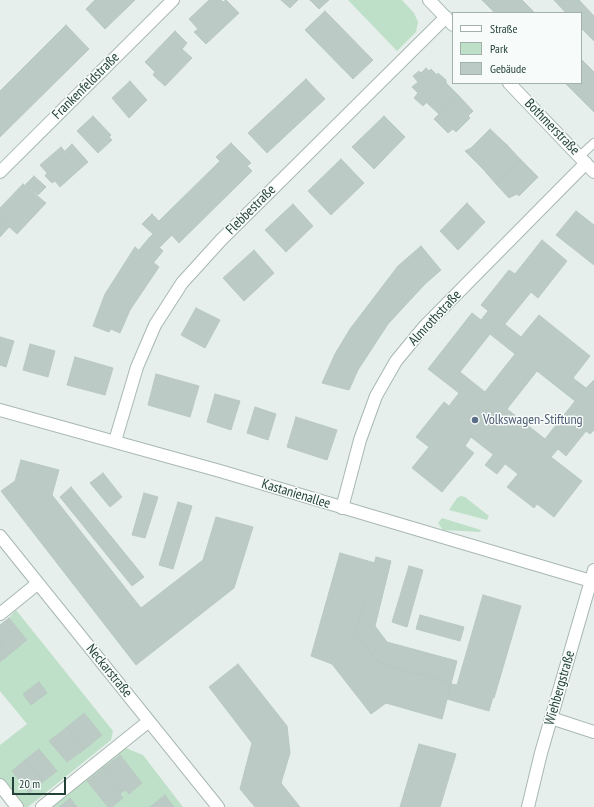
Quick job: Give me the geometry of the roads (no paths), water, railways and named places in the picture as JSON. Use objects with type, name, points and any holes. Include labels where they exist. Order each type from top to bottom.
[{"type":"street","name":"Frankenfeldstraße","points":[[0,172],[173,0]]},
{"type":"street","points":[[429,0],[449,21]]},
{"type":"street","name":"Flebbestraße","points":[[115,442],[137,367],[155,325],[182,282],[221,240],[449,21]]},
{"type":"street","name":"Bothmerstraße","points":[[510,84],[587,164]]},
{"type":"street","name":"Almrothstraße","points":[[342,508],[360,440],[376,396],[396,361],[424,327],[587,164]]},
{"type":"street","name":"Kastanienallee","points":[[0,410],[342,508],[592,576]]},
{"type":"street","name":"Neckarstraße","points":[[0,536],[218,807]]},
{"type":"street","name":"Wiehbergstraße","points":[[528,807],[551,718],[592,576]]},
{"type":"street","points":[[0,614],[38,584]]},
{"type":"street","points":[[551,718],[594,732]]},
{"type":"street","points":[[42,807],[149,721]]},
{"type":"street","points":[[0,785],[18,807]]},
{"type":"lane","points":[[587,164],[594,143]]},
{"type":"place","name":"Volkswagen-Stiftung","points":[[475,420]]}]
